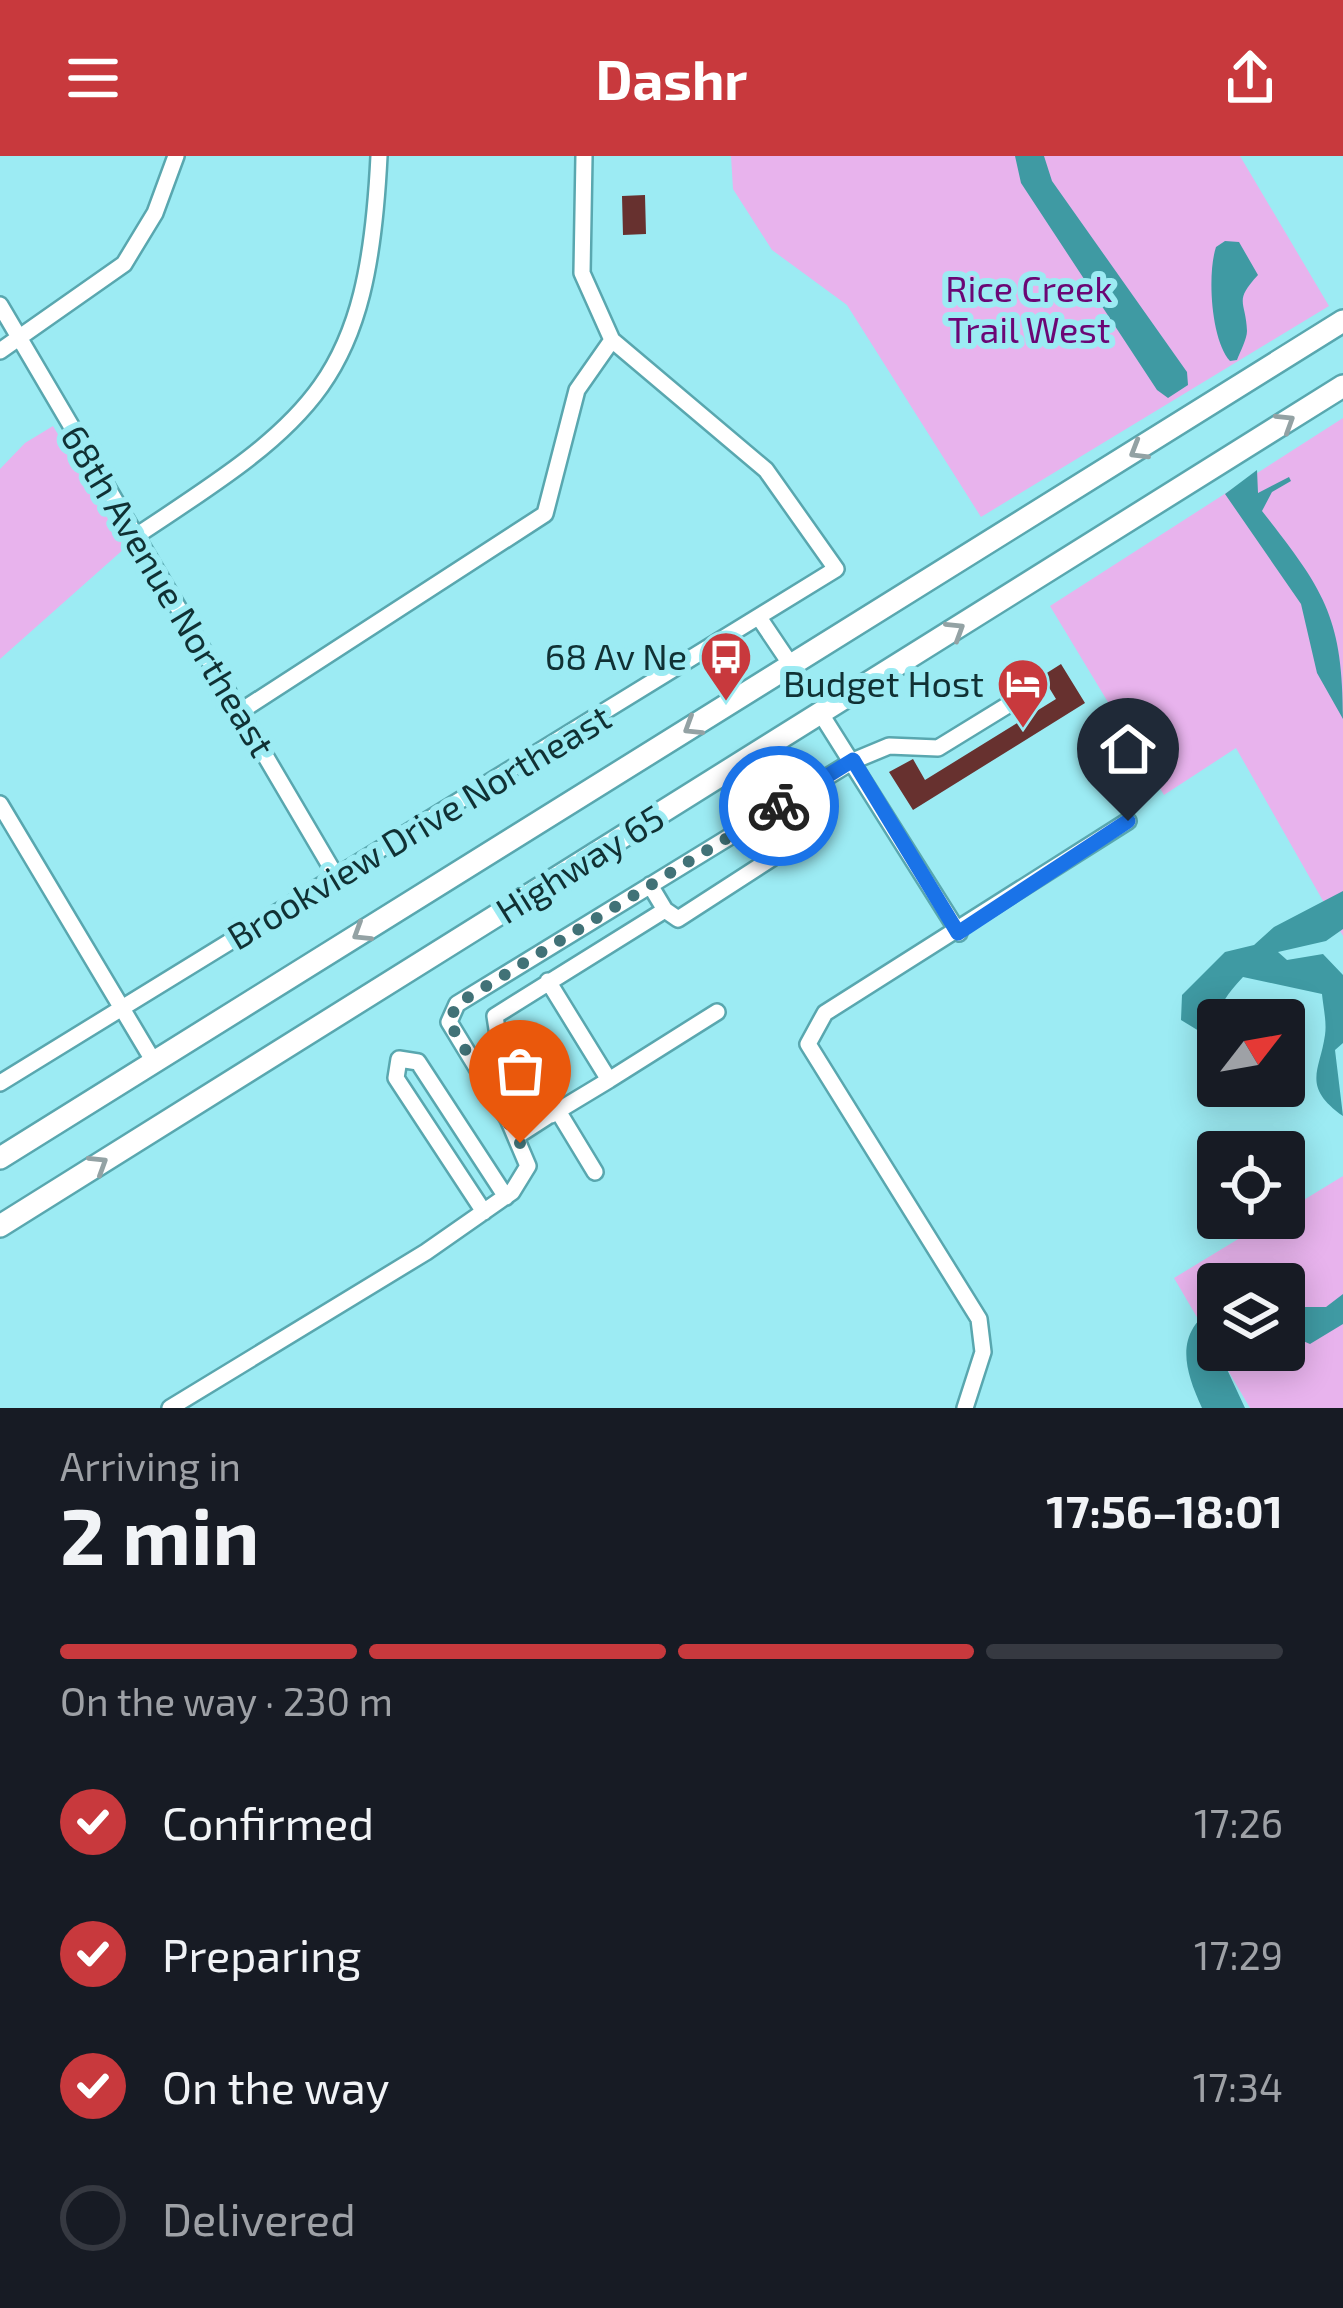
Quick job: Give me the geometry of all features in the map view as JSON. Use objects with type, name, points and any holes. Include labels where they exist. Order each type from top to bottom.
[{"type":"highway","name":"Highway 65","points":[[0,1158],[1343,321]]},
{"type":"highway","name":"Highway 65","points":[[0,1226],[1343,386]]},
{"type":"street","points":[[0,351],[124,264],[155,213],[176,156]]},
{"type":"street","points":[[136,536],[281,435],[336,370],[361,310],[371,257],[379,156]]},
{"type":"street","points":[[241,711],[545,514],[578,390],[612,340],[582,273],[584,156]]},
{"type":"street","name":"68th Avenue Northeast","points":[[0,305],[336,876]]},
{"type":"street","name":"Brookview Drive Northeast","points":[[0,1083],[836,569],[766,470],[612,340]]},
{"type":"street","points":[[760,619],[791,665]]},
{"type":"street","points":[[170,1408],[484,1212],[506,1196],[528,1166],[517,1136],[449,1022],[457,1004],[853,760],[889,746],[938,748],[1034,689]]},
{"type":"street","points":[[821,714],[958,933]]},
{"type":"street","points":[[0,804],[154,1063]]},
{"type":"street","points":[[650,885],[665,910],[678,919],[797,842],[779,806]]},
{"type":"street","points":[[965,1408],[983,1352],[979,1319],[808,1044],[812,1027],[825,1013],[958,933],[1128,821]]},
{"type":"street","points":[[595,1172],[493,1024],[495,1016],[665,910]]},
{"type":"street","points":[[502,976],[518,1000]]},
{"type":"street","points":[[548,982],[609,1080]]},
{"type":"street","points":[[517,1136],[717,1012]]},
{"type":"street","points":[[484,1212],[396,1078],[400,1059],[418,1062],[506,1196]]},
{"type":"green space","name":"Rice Creek Trail West","points":[[731,156],[1240,156],[1329,306],[981,517],[847,305],[772,250],[733,189]]},
{"type":"green space","points":[[1343,418],[1343,936],[1236,748],[1164,795],[1050,606]]},
{"type":"green space","points":[[53,426],[125,548],[0,659],[0,469],[25,443]]},
{"type":"green space","points":[[1343,1176],[1343,1408],[1250,1408],[1228,1371],[1305,1371],[1305,1263],[1199,1263],[1238,1239],[1305,1239],[1305,1199]]},
{"type":"green space","points":[[1197,1264],[1197,1317],[1174,1278]]},
{"type":"water","points":[[1015,156],[1044,156],[1052,181],[1187,372],[1188,385],[1168,398],[1157,390],[1021,183]]},
{"type":"water","points":[[1225,241],[1239,242],[1258,275],[1243,297],[1245,342],[1237,360],[1230,361],[1215,323],[1211,289],[1216,247]]},
{"type":"water","points":[[1257,470],[1258,493],[1289,477],[1291,481],[1272,492],[1262,511],[1301,562],[1326,606],[1339,655],[1343,719],[1317,673],[1301,604],[1225,494]]},
{"type":"water","points":[[1343,891],[1343,929],[1326,941],[1278,952],[1287,960],[1323,954],[1343,975],[1343,1043],[1335,1050],[1343,1116],[1322,1096],[1316,1078],[1325,1030],[1322,994],[1243,977],[1226,999],[1197,999],[1197,1030],[1181,1020],[1182,995],[1225,952],[1254,945],[1274,927]]},
{"type":"water","points":[[1343,1294],[1343,1324],[1310,1344],[1305,1342],[1305,1307],[1326,1307]]},
{"type":"water","points":[[1197,1323],[1197,1371],[1228,1371],[1245,1408],[1202,1408],[1187,1364]]},
{"type":"building","points":[[645,195],[646,234],[623,235],[622,196]]},
{"type":"building","name":"Budget Host","points":[[1061,664],[1085,703],[913,810],[889,772],[913,759],[925,780],[1056,699],[1042,676]]},
{"type":"way so far","points":[[520,1143],[449,1022],[457,1004],[779,806]]},
{"type":"place","name":"68 Av Ne","points":[[726,703]]},
{"type":"place","name":"Budget Host","points":[[1023,730]]},
{"type":"route","points":[[779,806],[853,760],[958,933],[1128,821]]}]
